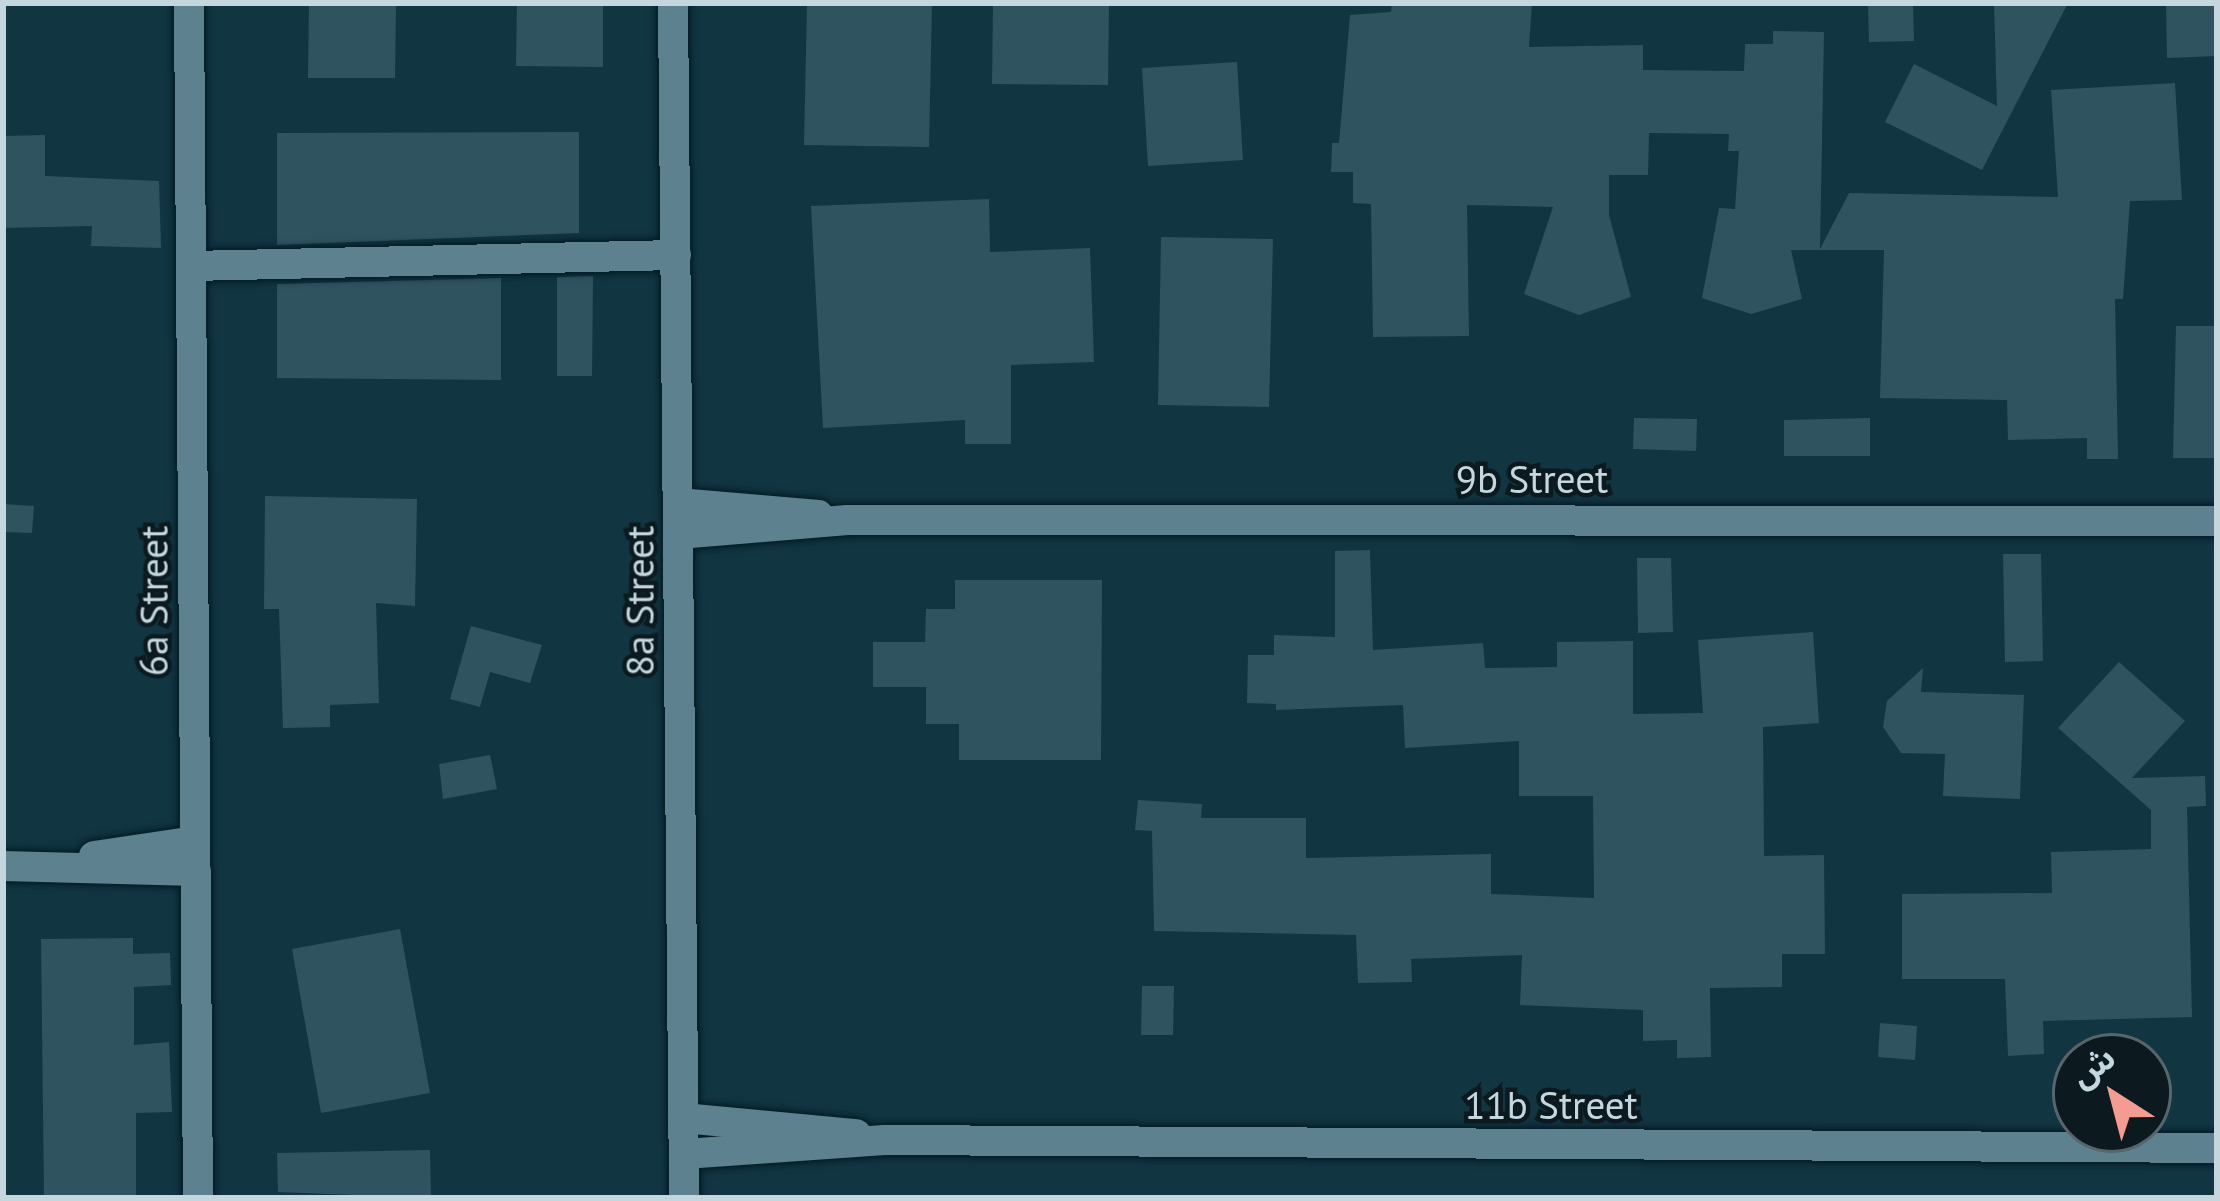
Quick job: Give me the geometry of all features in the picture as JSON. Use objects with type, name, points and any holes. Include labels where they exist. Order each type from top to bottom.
[{"type":"street","name":"6a Street","points":[[188,3],[198,1198]]},
{"type":"street","name":"8a Street","points":[[673,3],[684,1198]]},
{"type":"street","points":[[191,266],[676,254]]},
{"type":"street","name":"9b Street","points":[[678,519],[2217,520]]},
{"type":"street","points":[[3,866],[195,856]]},
{"type":"street","name":"11b Street","points":[[683,1118],[885,1140]]},
{"type":"street","name":"11b Street","points":[[684,1154],[885,1140],[2217,1148]]},
{"type":"building","points":[[309,3],[396,3],[395,78],[308,78]]},
{"type":"building","points":[[517,3],[603,3],[603,67],[516,66]]},
{"type":"building","points":[[807,3],[932,3],[929,147],[804,145]]},
{"type":"building","points":[[993,3],[1109,3],[1108,85],[992,84]]},
{"type":"building","points":[[1392,3],[1532,3],[1529,47],[1643,45],[1643,70],[1744,71],[1745,44],[1773,44],[1773,31],[1824,32],[1820,249],[1849,193],[2058,197],[2051,90],[2175,83],[2182,200],[2130,201],[2123,299],[2115,299],[2118,459],[2087,459],[2087,438],[2008,440],[2007,400],[1880,398],[1884,250],[1791,250],[1802,299],[1751,314],[1702,298],[1719,208],[1735,209],[1739,151],[1728,151],[1729,134],[1649,133],[1648,175],[1609,175],[1609,215],[1631,297],[1579,315],[1524,294],[1553,207],[1467,205],[1469,336],[1373,337],[1371,204],[1353,203],[1353,172],[1331,172],[1332,143],[1339,143],[1350,15],[1391,12]]},
{"type":"building","points":[[1868,3],[1913,3],[1914,41],[1869,42]]},
{"type":"building","points":[[1994,3],[2068,3],[1982,170],[1885,122],[1914,64],[1997,106]]},
{"type":"building","points":[[2166,3],[2217,3],[2217,56],[2167,58]]},
{"type":"building","points":[[1237,62],[1243,160],[1148,166],[1142,68]]},
{"type":"building","points":[[579,132],[579,233],[277,245],[277,133]]},
{"type":"building","points":[[45,135],[45,176],[159,181],[161,248],[91,246],[92,226],[3,228],[3,136]]},
{"type":"building","points":[[989,199],[990,252],[1090,248],[1094,362],[1011,365],[1011,444],[965,444],[965,420],[823,428],[811,206]]},
{"type":"building","points":[[1161,237],[1273,239],[1269,407],[1158,405]]},
{"type":"building","points":[[593,276],[592,376],[557,376],[557,277]]},
{"type":"building","points":[[501,278],[501,380],[277,378],[277,284]]},
{"type":"building","points":[[2176,326],[2217,326],[2217,458],[2173,458]]},
{"type":"building","points":[[1634,418],[1697,419],[1696,451],[1633,449]]},
{"type":"building","points":[[1870,418],[1870,456],[1784,456],[1784,420]]},
{"type":"building","points":[[265,496],[417,499],[415,606],[376,603],[379,703],[330,705],[330,727],[283,728],[279,609],[264,609]]},
{"type":"building","points":[[3,504],[34,506],[32,533],[3,532]]},
{"type":"building","points":[[1370,550],[1373,650],[1483,643],[1485,668],[1557,667],[1557,642],[1633,641],[1633,714],[1703,713],[1698,640],[1813,632],[1819,723],[1763,727],[1764,856],[1824,855],[1825,954],[1782,954],[1782,987],[1710,988],[1711,1057],[1677,1058],[1677,1040],[1643,1041],[1643,1010],[1520,1005],[1522,955],[1411,959],[1412,982],[1358,983],[1356,935],[1154,931],[1152,831],[1135,830],[1138,800],[1202,804],[1201,818],[1306,818],[1306,858],[1491,854],[1491,894],[1594,898],[1593,796],[1519,796],[1519,741],[1405,748],[1403,705],[1276,710],[1276,704],[1247,703],[1248,655],[1274,655],[1274,635],[1335,637],[1335,551]]},
{"type":"building","points":[[2003,554],[2041,554],[2043,661],[2005,662]]},
{"type":"building","points":[[1637,558],[1671,558],[1673,632],[1638,633]]},
{"type":"building","points":[[955,580],[1102,580],[1101,760],[959,760],[959,724],[926,724],[926,687],[873,687],[873,642],[925,642],[926,609],[955,609]]},
{"type":"building","points":[[471,626],[542,645],[530,683],[490,672],[480,707],[450,699]]},
{"type":"building","points":[[2119,662],[2185,721],[2132,778],[2205,776],[2206,806],[2187,807],[2192,1017],[2043,1021],[2044,1054],[2008,1056],[2005,979],[1902,979],[1902,894],[2052,893],[2051,852],[2151,849],[2151,810],[2058,728]]},
{"type":"building","points":[[1923,668],[1921,692],[2024,695],[2020,799],[1943,796],[1945,754],[1901,753],[1883,727],[1887,701]]},
{"type":"building","points":[[490,755],[497,789],[443,799],[439,764]]},
{"type":"building","points":[[400,929],[430,1093],[321,1113],[292,949]]},
{"type":"building","points":[[133,938],[133,954],[170,953],[171,985],[134,987],[134,1045],[169,1042],[172,1112],[136,1113],[136,1198],[44,1198],[41,939]]},
{"type":"building","points":[[1142,986],[1174,986],[1173,1035],[1141,1035]]},
{"type":"building","points":[[1880,1023],[1917,1026],[1915,1060],[1878,1057]]},
{"type":"building","points":[[430,1150],[431,1198],[278,1192],[277,1153]]}]
